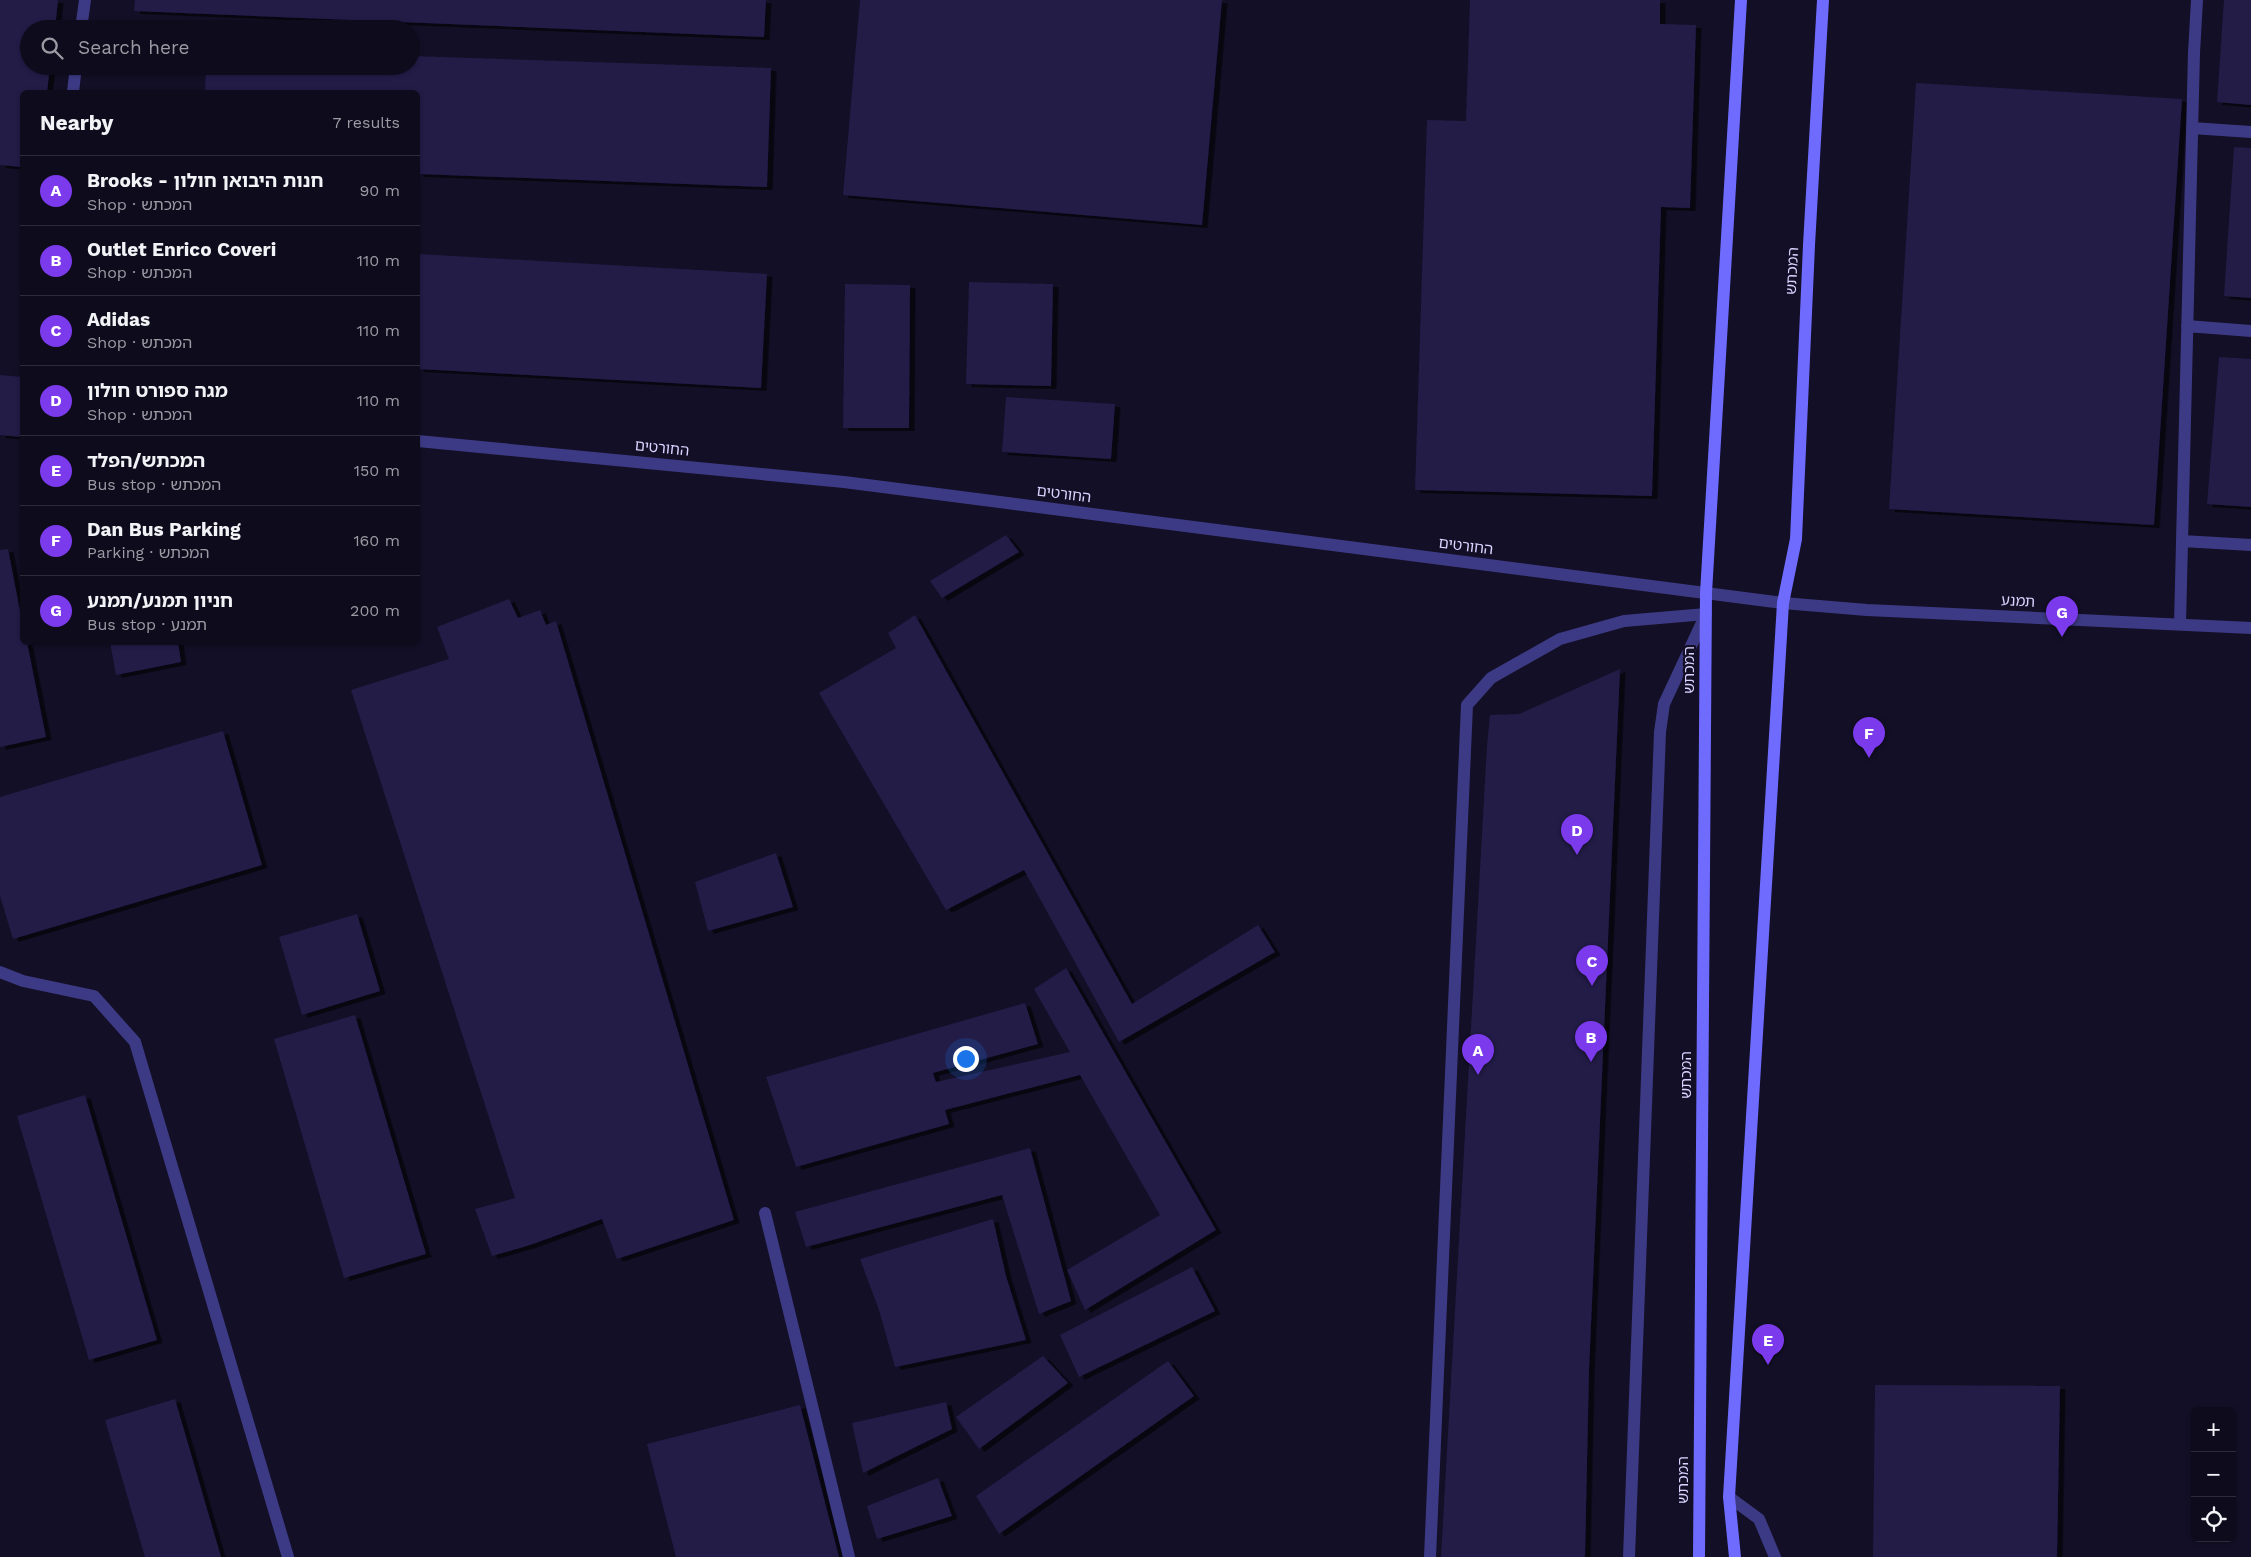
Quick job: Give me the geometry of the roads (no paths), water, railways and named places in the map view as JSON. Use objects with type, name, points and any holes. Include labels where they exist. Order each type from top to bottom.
[{"type":"street","points":[[82,20],[85,0]]},
{"type":"street","name":"המכתש","points":[[1699,1557],[1706,593],[1741,0]]},
{"type":"street","name":"המכתש","points":[[1736,1557],[1729,1497],[1783,603],[1796,539],[1809,246],[1824,0]]},
{"type":"street","points":[[2180,624],[2192,128],[2197,0]]},
{"type":"street","points":[[73,90],[75,75]]},
{"type":"street","points":[[2192,128],[2251,132]]},
{"type":"street","points":[[2187,326],[2251,331]]},
{"type":"street","name":"החורטים","points":[[420,440],[844,482],[1706,593]]},
{"type":"street","points":[[2182,541],[2251,546]]},
{"type":"street","points":[[1706,593],[1783,603]]},
{"type":"street","name":"תמנע","points":[[1783,603],[1867,610],[2251,628]]},
{"type":"street","points":[[1430,1557],[1467,705],[1491,678],[1560,639],[1624,621],[1706,614],[1664,704],[1660,732],[1628,1557]]},
{"type":"street","points":[[0,972],[23,981],[94,996],[135,1042],[288,1557]]},
{"type":"street","points":[[765,1213],[849,1557]]},
{"type":"street","points":[[1729,1497],[1760,1519],[1774,1557]]},
{"type":"place","name":"חניון תמנע/תמנע","points":[[2062,637]]},
{"type":"place","name":"Dan Bus Parking","points":[[1869,758]]},
{"type":"place","name":"מגה ספורט חולון","points":[[1577,855]]},
{"type":"place","name":"Adidas","points":[[1592,986]]},
{"type":"place","name":"Outlet Enrico Coveri","points":[[1591,1062]]},
{"type":"place","name":"Brooks - חנות היבואן חולון","points":[[1478,1075]]},
{"type":"place","name":"המכתש/הפלד","points":[[1768,1365]]}]
